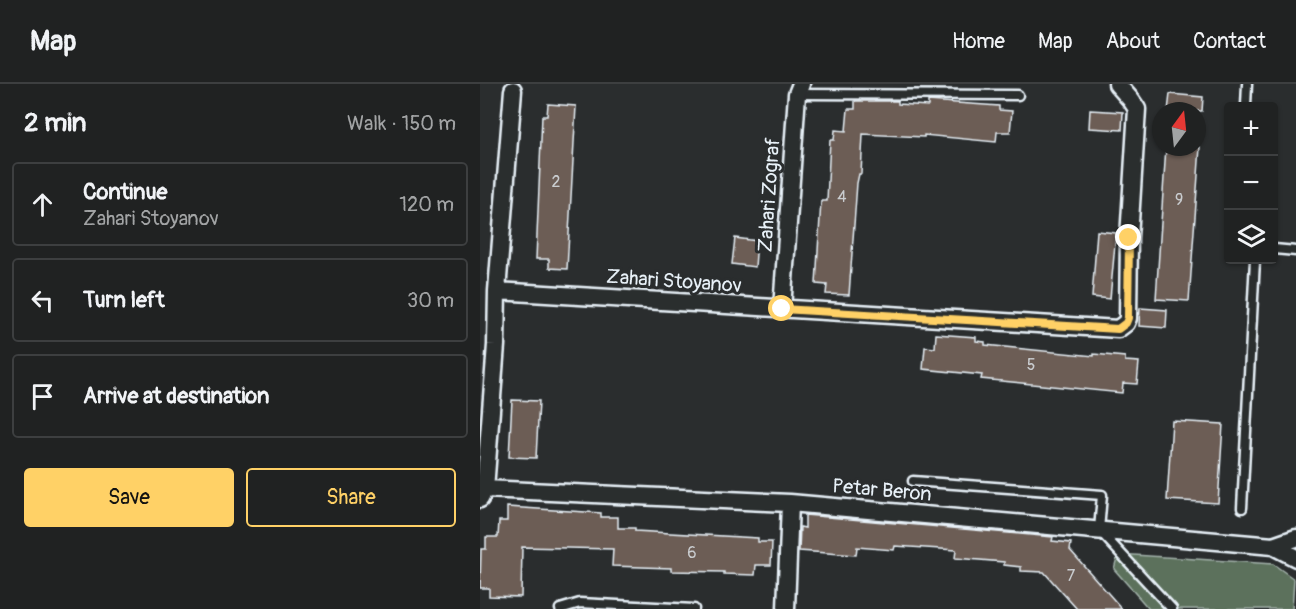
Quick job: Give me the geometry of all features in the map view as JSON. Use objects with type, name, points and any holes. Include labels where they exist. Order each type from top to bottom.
[{"type":"street","name":"Zahari Stoyanov","points":[[497,291],[1118,329],[1126,323],[1128,318],[1129,238],[1137,109],[1117,84]]},
{"type":"street","name":"Zahari Zograf","points":[[782,309],[799,89]]},
{"type":"street","points":[[483,494],[496,345],[497,291],[513,90]]},
{"type":"street","name":"Petar Beron","points":[[483,494],[790,503],[1273,546],[1296,558]]},
{"type":"street","points":[[786,609],[790,503]]},
{"type":"street","name":"Petar Beron","points":[[1273,546],[1296,538]]},
{"type":"lane","points":[[1246,102],[1247,84]]},
{"type":"lane","points":[[799,89],[1018,94]]},
{"type":"lane","points":[[1278,249],[1296,251]]},
{"type":"lane","points":[[1242,508],[1255,264]]},
{"type":"lane","points":[[913,481],[1102,495],[1099,530],[1172,609]]},
{"type":"lane","points":[[560,609],[580,603],[694,609]]},
{"type":"green space","points":[[1118,554],[1273,564],[1294,579],[1292,609],[1149,609],[1114,569]]},
{"type":"building","points":[[1170,94],[1203,97],[1203,102],[1169,102]]},
{"type":"building","points":[[855,101],[898,101],[898,104],[928,106],[928,101],[999,106],[999,110],[1012,111],[1010,132],[997,132],[996,142],[924,135],[924,137],[863,134],[849,295],[826,294],[827,285],[816,284],[821,201],[827,201],[830,140],[834,140],[835,130],[846,131],[848,109],[855,109]]},
{"type":"building","points":[[548,104],[576,106],[567,269],[549,268],[549,259],[536,259],[542,116],[547,116]]},
{"type":"building","points":[[1090,110],[1123,112],[1122,130],[1089,128]]},
{"type":"building","points":[[1165,156],[1199,156],[1189,301],[1156,299]]},
{"type":"building","points":[[1097,231],[1116,233],[1110,299],[1092,297]]},
{"type":"building","points":[[735,238],[757,241],[755,267],[732,264]]},
{"type":"building","points":[[1140,308],[1167,310],[1166,328],[1139,326]]},
{"type":"building","points":[[936,334],[976,337],[976,341],[985,342],[985,345],[1125,357],[1125,361],[1139,362],[1137,384],[1123,383],[1122,393],[981,379],[982,375],[923,369],[925,347],[935,348]]},
{"type":"building","points":[[512,400],[539,401],[536,458],[509,457]]},
{"type":"building","points":[[1172,421],[1223,424],[1218,503],[1167,500]]},
{"type":"building","points":[[507,507],[601,513],[601,517],[618,517],[618,528],[635,528],[635,531],[758,538],[758,542],[772,542],[771,565],[756,565],[755,575],[671,571],[671,568],[612,566],[613,549],[522,547],[521,597],[489,596],[489,588],[480,588],[481,549],[486,549],[486,537],[498,537],[499,521],[507,521]]},
{"type":"building","points":[[805,515],[1053,537],[1052,541],[1071,543],[1070,550],[1122,609],[1077,609],[1044,572],[1021,571],[1021,567],[1004,565],[1004,562],[955,558],[956,550],[895,546],[894,550],[857,547],[856,555],[799,551],[800,527],[805,528]]},
{"type":"route","points":[[782,309],[1118,329],[1126,323],[1128,318],[1129,238]]}]
